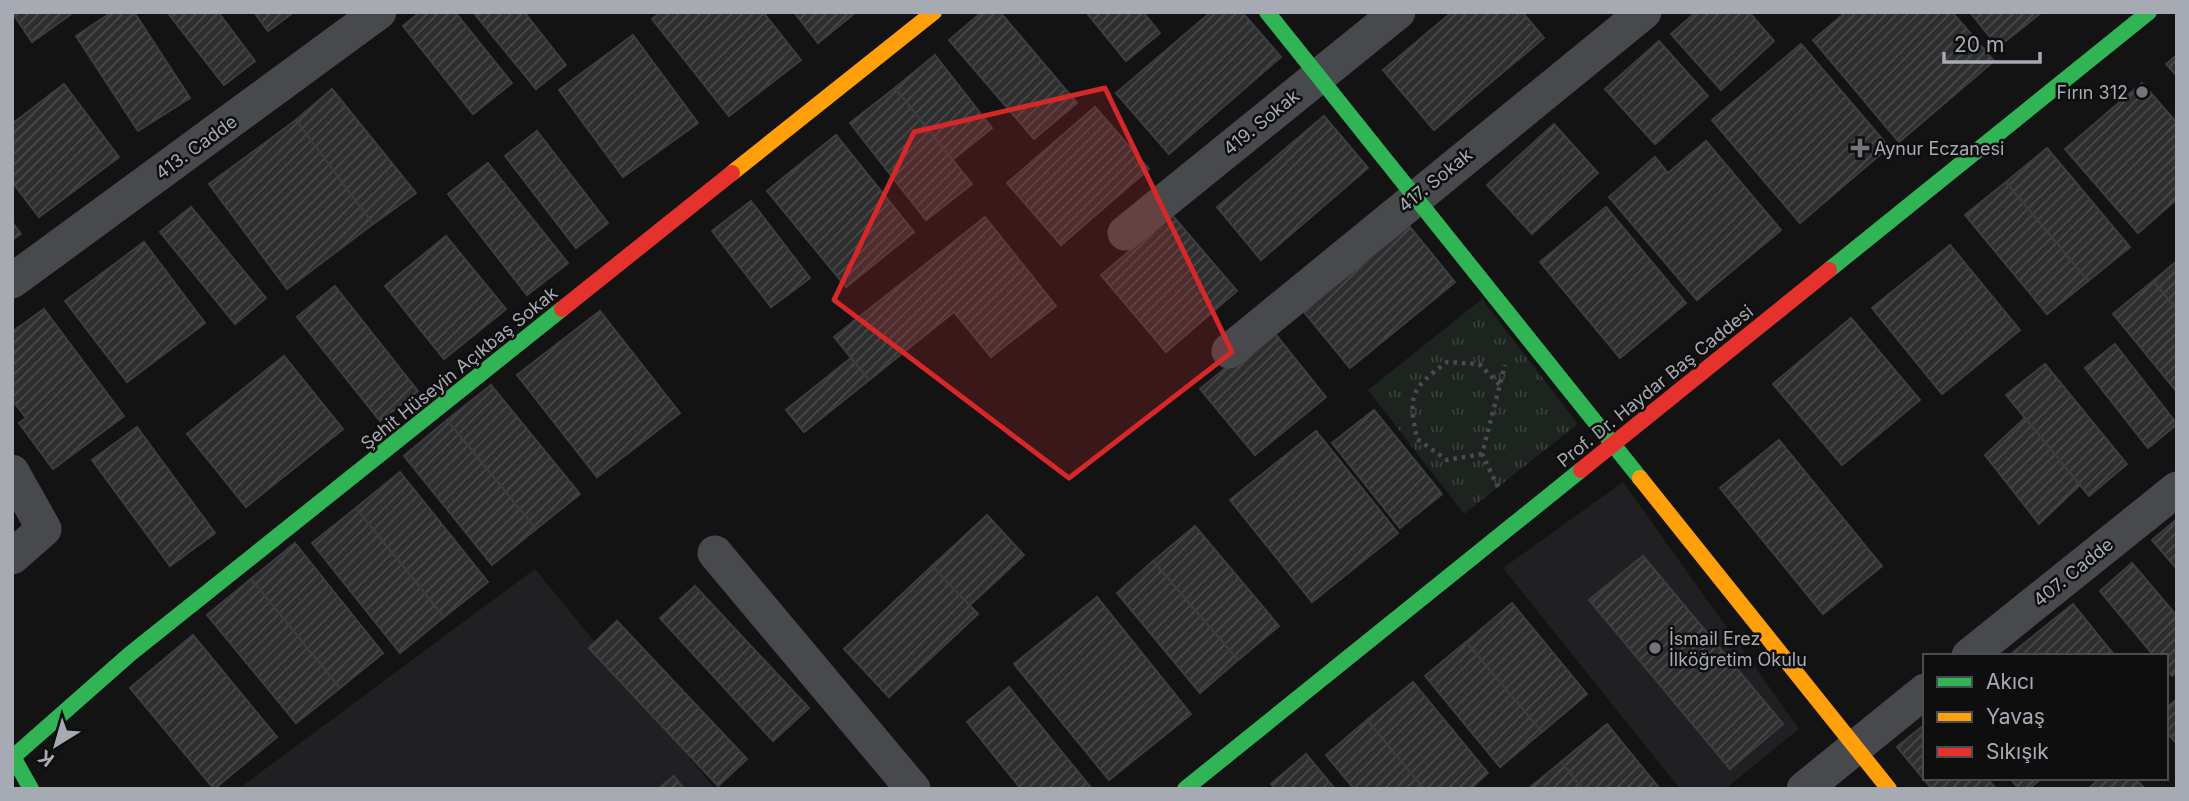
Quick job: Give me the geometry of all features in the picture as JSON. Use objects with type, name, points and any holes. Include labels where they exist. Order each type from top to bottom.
[{"type":"street","name":"413. Cadde","points":[[12,281],[379,12]]},
{"type":"street","name":"Şehit Hüseyin Açıkbaş Sokak","points":[[13,757],[130,654],[934,12]]},
{"type":"street","points":[[1267,12],[1615,443],[1889,789]]},
{"type":"street","name":"419. Sokak","points":[[1125,233],[1398,12]]},
{"type":"street","name":"417. Sokak","points":[[1228,351],[1416,195],[1644,12]]},
{"type":"street","name":"Prof. Dr. Haydar Baş Caddesi","points":[[1185,789],[2149,12]]},
{"type":"street","points":[[12,472],[44,529],[12,557]]},
{"type":"street","name":"407. Cadde","points":[[1971,654],[2177,489]]},
{"type":"street","points":[[715,553],[912,789]]},
{"type":"street","points":[[1804,789],[1923,693]]},
{"type":"street","points":[[13,757],[31,789]]},
{"type":"path","points":[[1498,487],[1482,454],[1506,361]]},
{"type":"path","points":[[1482,454],[1447,460],[1417,439],[1411,405],[1420,383],[1447,362],[1479,364],[1500,385]]},
{"type":"highlighted area","points":[[1105,88],[1232,352],[1069,478],[834,300],[914,132]]},
{"type":"shaded area","name":"İsmail Erez İlköğretim Okulu","points":[[1623,482],[1799,729],[1725,789],[1680,789],[1503,568]]},
{"type":"shaded area","points":[[535,569],[715,789],[238,789]]},
{"type":"green space","points":[[1482,299],[1578,424],[1464,514],[1368,390]]},
{"type":"building","points":[[12,12],[74,12],[32,42]]},
{"type":"building","points":[[112,12],[134,12],[190,98],[138,131],[76,36]]},
{"type":"building","points":[[167,12],[218,12],[255,61],[224,85]]},
{"type":"building","points":[[254,12],[294,12],[268,31]]},
{"type":"building","points":[[420,12],[455,12],[512,83],[473,114],[403,26]]},
{"type":"building","points":[[473,12],[524,12],[566,65],[536,89]]},
{"type":"building","points":[[661,12],[763,12],[801,60],[729,116],[652,19]]},
{"type":"building","points":[[794,12],[856,12],[818,43]]},
{"type":"building","points":[[982,12],[1000,12],[1077,103],[1034,139],[949,40]]},
{"type":"building","points":[[1086,12],[1143,12],[1160,33],[1126,61]]},
{"type":"building","points":[[1211,12],[1242,12],[1281,57],[1169,154],[1116,93]]},
{"type":"building","points":[[1452,12],[1522,12],[1544,38],[1434,130],[1383,70]]},
{"type":"building","points":[[1696,12],[1749,12],[1774,41],[1721,90],[1671,34]]},
{"type":"building","points":[[1846,12],[1952,12],[1994,61],[1899,142],[1813,40]]},
{"type":"building","points":[[1970,12],[2042,12],[1998,47]]},
{"type":"building","points":[[633,35],[698,123],[623,177],[559,90]]},
{"type":"building","points":[[1659,41],[1708,96],[1655,144],[1605,89]]},
{"type":"building","points":[[1801,44],[1889,147],[1800,223],[1712,120]]},
{"type":"building","points":[[935,55],[992,128],[952,160],[895,88]]},
{"type":"building","points":[[2177,55],[2177,76],[2166,64]]},
{"type":"building","points":[[2142,83],[2177,123],[2177,199],[2138,233],[2065,149]]},
{"type":"building","points":[[64,84],[119,157],[39,217],[12,182],[12,124]]},
{"type":"building","points":[[895,88],[972,184],[926,220],[850,123]]},
{"type":"building","points":[[332,89],[416,193],[373,224],[296,120]]},
{"type":"building","points":[[1095,107],[1149,169],[1061,245],[1007,183]]},
{"type":"building","points":[[1324,116],[1368,168],[1261,260],[1217,207]]},
{"type":"building","points":[[296,120],[373,224],[287,289],[209,184]]},
{"type":"building","points":[[1554,124],[1598,173],[1532,234],[1487,185]]},
{"type":"building","points":[[537,131],[608,223],[576,248],[505,156]]},
{"type":"building","points":[[836,135],[914,232],[846,287],[767,191]]},
{"type":"building","points":[[1706,141],[1781,230],[1697,300],[1609,197],[1655,157],[1668,173]]},
{"type":"building","points":[[2047,148],[2130,247],[2088,281],[2006,182]]},
{"type":"building","points":[[488,163],[568,263],[527,295],[448,194]]},
{"type":"building","points":[[2006,182],[2088,281],[2047,314],[1965,215]]},
{"type":"building","points":[[751,201],[810,278],[771,307],[712,231]]},
{"type":"building","points":[[191,207],[266,298],[235,324],[160,232]]},
{"type":"building","points":[[1606,207],[1686,303],[1620,358],[1540,262]]},
{"type":"building","points":[[1172,215],[1237,291],[1166,352],[1101,275]]},
{"type":"building","points":[[985,217],[1056,306],[991,357],[954,312],[869,380],[834,337]]},
{"type":"building","points":[[12,222],[21,234],[12,240]]},
{"type":"building","points":[[1409,226],[1455,282],[1350,368],[1303,311]]},
{"type":"building","points":[[446,236],[506,309],[444,359],[385,286]]},
{"type":"building","points":[[144,242],[205,323],[127,382],[65,301]]},
{"type":"building","points":[[1950,245],[2020,330],[1942,394],[1872,308]]},
{"type":"building","points":[[2177,261],[2177,310],[2153,281]]},
{"type":"building","points":[[2153,281],[2177,310],[2177,392],[2113,314]]},
{"type":"building","points":[[335,286],[418,391],[380,421],[297,317]]},
{"type":"building","points":[[44,309],[124,416],[53,469],[19,423],[26,418],[12,400],[12,332]]},
{"type":"building","points":[[600,311],[680,413],[597,477],[517,375]]},
{"type":"building","points":[[1851,318],[1920,400],[1842,465],[1773,384]]},
{"type":"building","points":[[1272,330],[1326,397],[1255,455],[1200,389]]},
{"type":"building","points":[[2115,344],[2177,424],[2148,448],[2085,368]]},
{"type":"building","points":[[284,356],[343,429],[246,507],[187,434]]},
{"type":"building","points":[[851,358],[869,380],[804,432],[786,410]]},
{"type":"building","points":[[2045,364],[2127,464],[2089,496],[2006,395]]},
{"type":"building","points":[[491,385],[580,494],[536,529],[447,420]]},
{"type":"building","points":[[1374,410],[1442,494],[1400,528],[1332,443]]},
{"type":"building","points":[[2025,418],[2080,485],[2039,524],[1985,455]]},
{"type":"building","points":[[447,420],[536,529],[492,565],[404,456]]},
{"type":"building","points":[[137,427],[215,533],[170,566],[92,460]]},
{"type":"building","points":[[1316,431],[1398,533],[1312,602],[1230,500]]},
{"type":"building","points":[[1779,440],[1882,566],[1823,614],[1720,488]]},
{"type":"building","points":[[400,472],[488,582],[444,617],[356,508]]},
{"type":"building","points":[[356,508],[444,617],[400,653],[312,543]]},
{"type":"building","points":[[987,515],[1024,555],[969,606],[932,566]]},
{"type":"building","points":[[2177,519],[2177,569],[2152,540]]},
{"type":"building","points":[[1195,526],[1279,626],[1238,660],[1153,561]]},
{"type":"building","points":[[295,543],[383,653],[340,688],[251,579]]},
{"type":"building","points":[[1643,556],[1783,724],[1730,769],[1589,600]]},
{"type":"building","points":[[1153,561],[1238,660],[1200,693],[1117,593]]},
{"type":"building","points":[[2132,563],[2177,616],[2177,672],[2172,676],[2168,672],[2168,654],[2152,654],[2100,591]]},
{"type":"building","points":[[932,566],[978,614],[889,697],[844,649]]},
{"type":"building","points":[[251,579],[340,688],[296,723],[207,615]]},
{"type":"building","points":[[695,586],[809,708],[773,741],[660,618]]},
{"type":"building","points":[[1097,597],[1191,714],[1109,780],[1014,664]]},
{"type":"building","points":[[1512,603],[1587,694],[1542,732],[1466,642]]},
{"type":"building","points":[[2073,604],[2113,654],[2011,654]]},
{"type":"building","points":[[617,621],[747,759],[718,786],[589,648]]},
{"type":"building","points":[[193,635],[277,737],[214,789],[130,688]]},
{"type":"building","points":[[1466,642],[1542,732],[1500,767],[1425,676]]},
{"type":"building","points":[[1413,682],[1488,773],[1470,789],[1424,789],[1367,720]]},
{"type":"building","points":[[1009,687],[1092,789],[1021,789],[967,722]]},
{"type":"building","points":[[2177,699],[2177,744],[2168,734],[2168,706]]},
{"type":"building","points":[[1367,720],[1424,789],[1354,789],[1326,755]]},
{"type":"building","points":[[1607,724],[1660,789],[1583,789],[1561,762]]},
{"type":"building","points":[[1923,726],[1923,778],[1897,747]]},
{"type":"building","points":[[1306,754],[1335,789],[1275,789],[1271,784]]},
{"type":"building","points":[[1561,762],[1583,789],[1528,789]]},
{"type":"building","points":[[674,776],[684,789],[658,789]]},
{"type":"building","points":[[1924,780],[1989,780],[1996,789],[1932,789]]},
{"type":"building","points":[[2012,780],[2040,780],[2029,789],[2019,789]]},
{"type":"building","points":[[2098,780],[2137,780],[2145,789],[2088,789]]},
{"type":"traffic: fast","points":[[1267,12],[1640,478]]},
{"type":"traffic: fast","points":[[1829,270],[2149,12]]},
{"type":"traffic: fast","points":[[12,758],[130,654],[562,309]]},
{"type":"traffic: fast","points":[[1185,789],[1581,470]]},
{"type":"traffic: fast","points":[[12,755],[31,789]]},
{"type":"traffic: slow","points":[[732,173],[934,12]]},
{"type":"traffic: slow","points":[[1640,478],[1889,789]]},
{"type":"traffic: jam","points":[[562,309],[732,173]]},
{"type":"traffic: jam","points":[[1581,470],[1829,270]]},
{"type":"place","name":"Fırın 312","points":[[2142,92]]},
{"type":"place","name":"Aynur Eczanesi","points":[[1860,148]]},
{"type":"place","name":"İsmail Erez İlköğretim Okulu","points":[[1655,648]]}]
